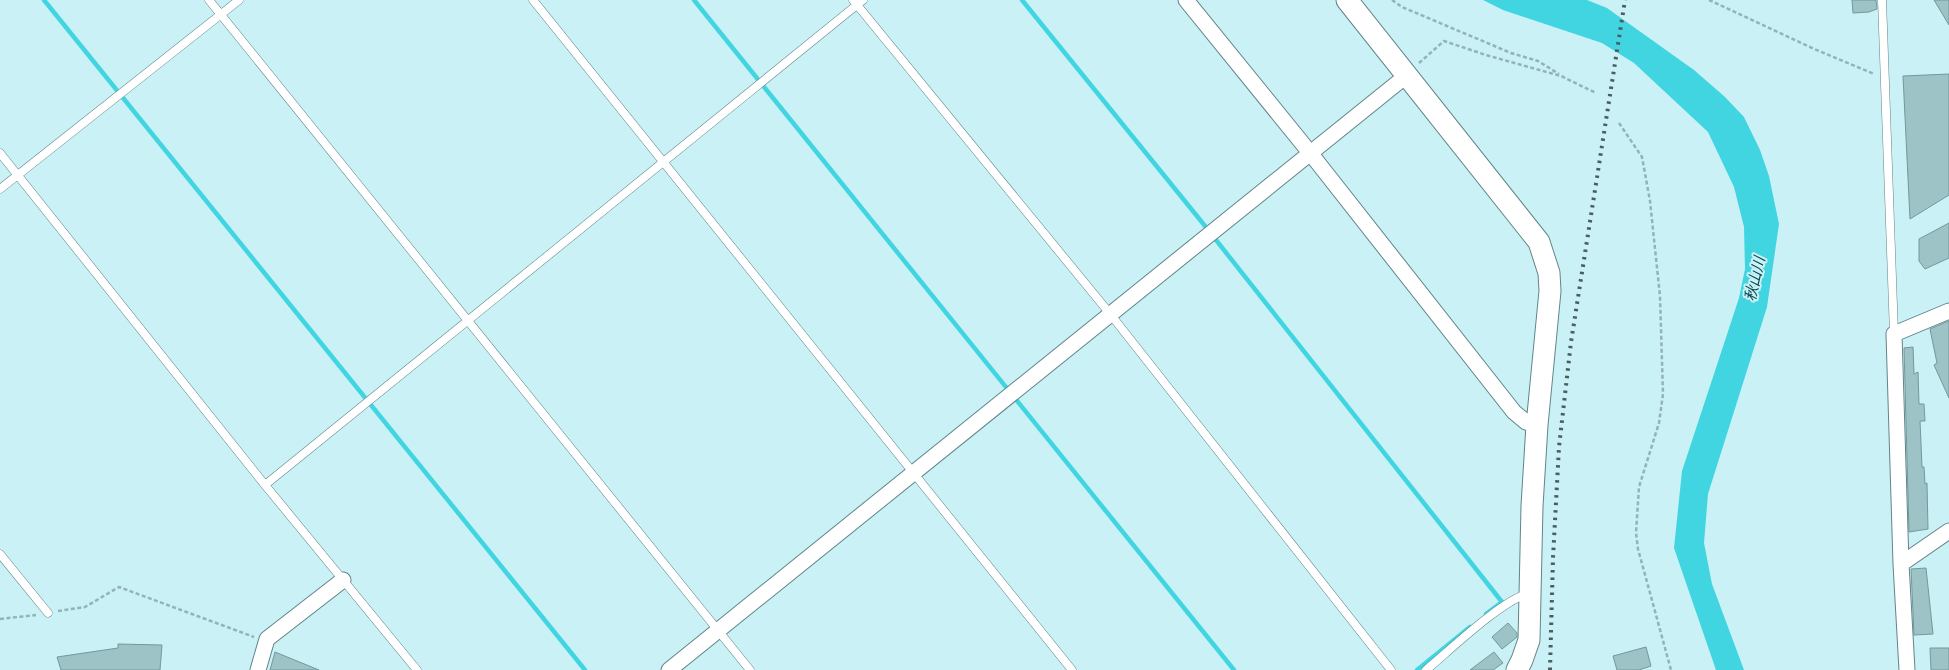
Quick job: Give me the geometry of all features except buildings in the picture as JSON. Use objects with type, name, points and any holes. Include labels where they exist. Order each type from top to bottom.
[{"type":"street","points":[[1186,0],[1311,154],[1514,412],[1526,422],[1536,425]]},
{"type":"street","points":[[1347,0],[1539,242],[1549,272],[1550,291],[1536,425],[1528,640],[1517,670]]},
{"type":"street","points":[[669,670],[1406,76]]},
{"type":"street","points":[[1907,670],[1901,564],[1894,334],[1949,311]]},
{"type":"street","points":[[1901,564],[1949,530]]},
{"type":"street","points":[[258,670],[267,639],[343,580]]},
{"type":"lane","points":[[209,0],[750,670]]},
{"type":"lane","points":[[0,189],[239,0]]},
{"type":"lane","points":[[533,0],[1072,670]]},
{"type":"lane","points":[[1882,0],[1894,334]]},
{"type":"lane","points":[[264,484],[663,162],[857,2],[1111,315],[1391,670]]},
{"type":"lane","points":[[0,153],[264,484],[417,670]]},
{"type":"lane","points":[[0,554],[48,613]]},
{"type":"lane","points":[[1426,670],[1500,608],[1521,595],[1530,594]]},
{"type":"path","points":[[1392,0],[1402,7],[1511,53],[1538,61],[1562,76],[1596,93]]},
{"type":"path","points":[[1709,0],[1812,48],[1872,74],[1885,77]]},
{"type":"path","points":[[1406,76],[1444,40],[1486,55],[1562,76]]},
{"type":"path","points":[[1619,123],[1642,156],[1650,201],[1660,296],[1663,394],[1659,423],[1639,487],[1636,533],[1638,549],[1671,670]]},
{"type":"path","points":[[0,619],[85,607],[119,588],[229,629],[267,639]]},
{"type":"water","name":"秋山川","points":[[1483,0],[1587,0],[1607,8],[1694,70],[1725,97],[1744,117],[1760,150],[1769,176],[1779,224],[1767,307],[1708,494],[1704,543],[1712,584],[1744,670],[1716,670],[1674,548],[1682,471],[1739,298],[1745,269],[1744,227],[1734,187],[1708,132],[1634,63],[1602,43],[1503,10]]},
{"type":"waterway","points":[[44,0],[585,670]]},
{"type":"waterway","points":[[694,0],[1234,670]]},
{"type":"waterway","points":[[1022,0],[1201,221],[1502,602],[1486,614]]},
{"type":"waterway","points":[[1417,670],[1470,627]]},
{"type":"railway","points":[[1550,670],[1553,558],[1559,447],[1571,342],[1625,0]]}]
